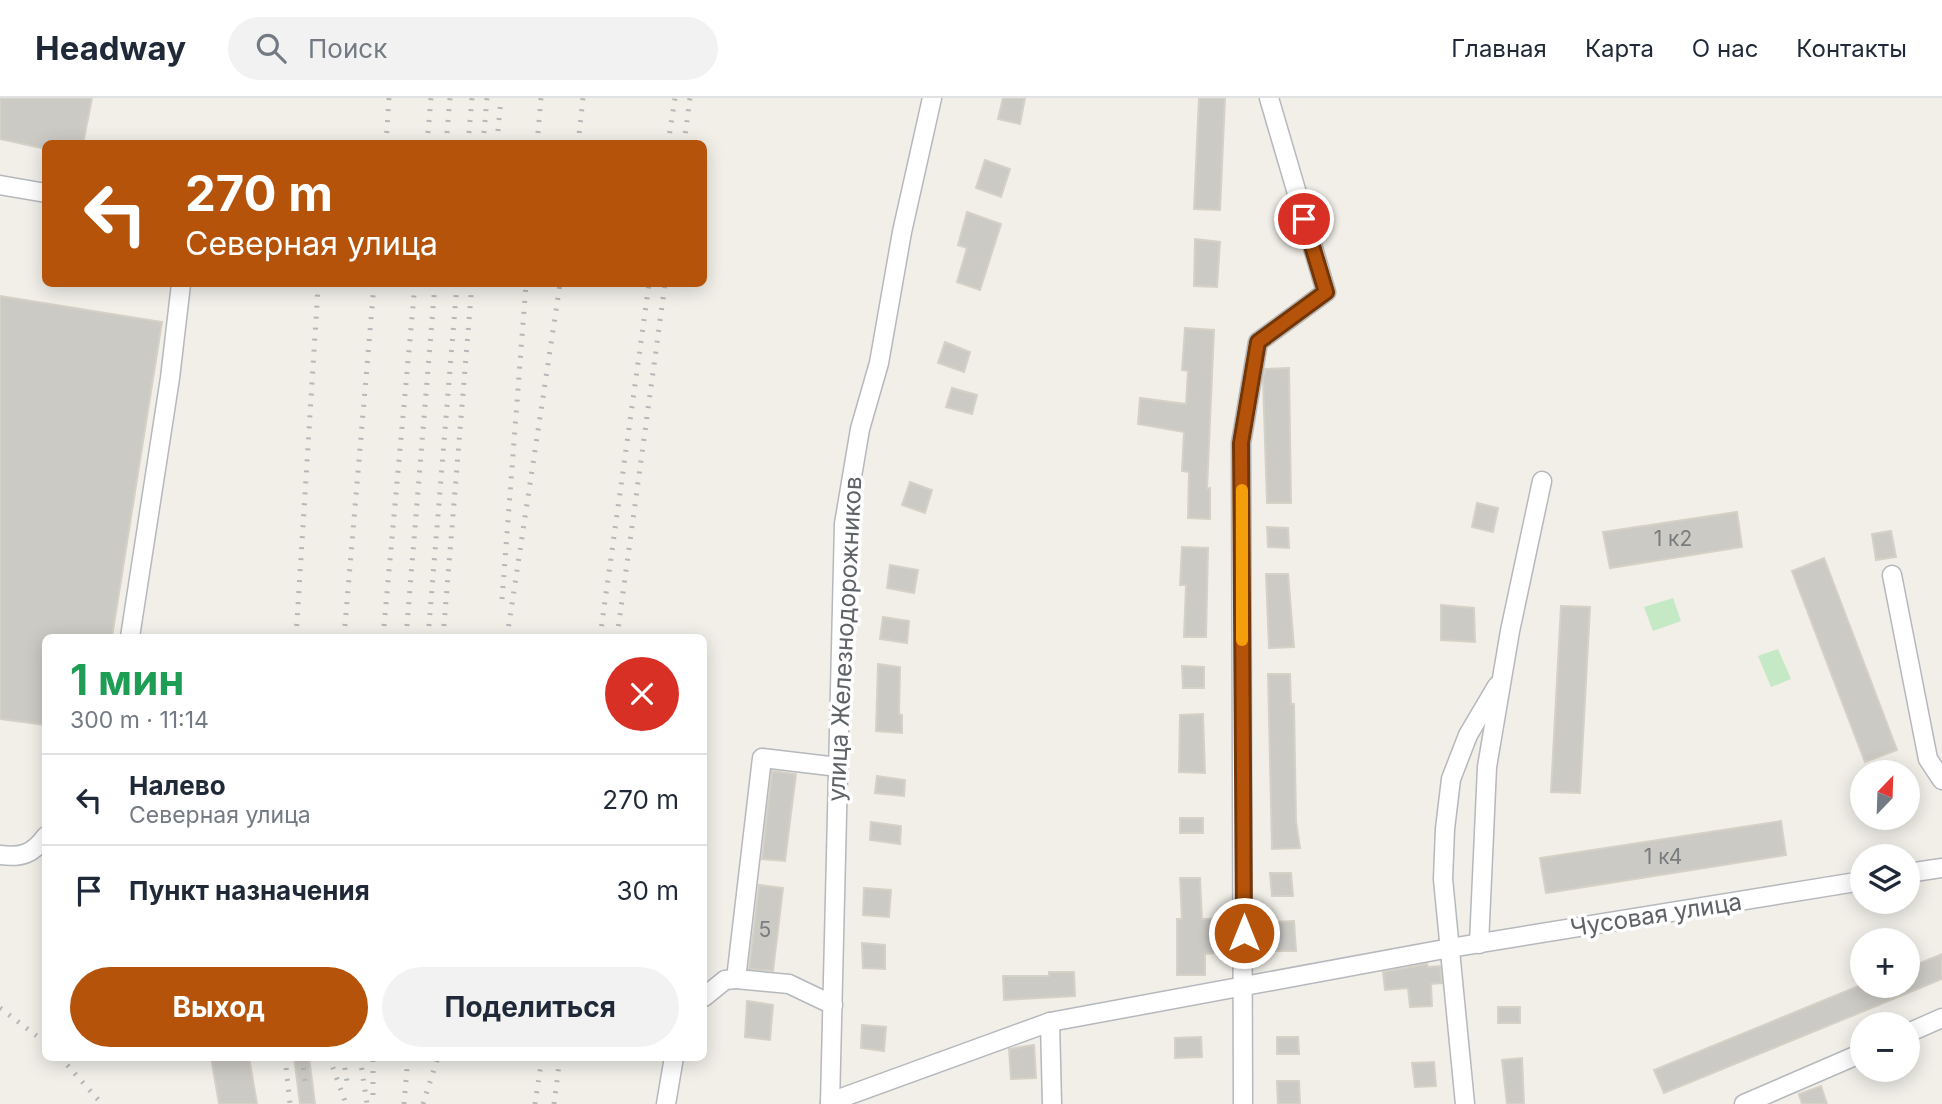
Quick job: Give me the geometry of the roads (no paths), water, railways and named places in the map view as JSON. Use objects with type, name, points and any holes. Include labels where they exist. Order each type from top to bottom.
[{"type":"street","name":"улица Железнодорожников","points":[[830,1103],[844,524],[850,477],[860,429],[879,363],[902,232],[932,98]]},
{"type":"street","points":[[1243,1104],[1241,443],[1258,342],[1326,292],[1269,98]]},
{"type":"street","points":[[0,185],[42,192]]},
{"type":"street","points":[[130,634],[170,377],[181,287]]},
{"type":"street","points":[[1479,944],[1487,767],[1542,481]]},
{"type":"street","points":[[1892,575],[1928,759],[1942,780]]},
{"type":"street","points":[[1465,1104],[1443,879],[1445,829],[1451,779],[1468,735],[1503,676]]},
{"type":"street","points":[[736,979],[762,758],[838,767]]},
{"type":"street","points":[[0,855],[23,856],[34,851],[42,841]]},
{"type":"street","points":[[1920,871],[1942,867]]},
{"type":"street","name":"Чусовая улица","points":[[830,1103],[1050,1022],[1450,948],[1850,883]]},
{"type":"street","points":[[707,995],[725,980],[736,979],[789,984],[833,1005]]},
{"type":"street","points":[[1920,1028],[1942,1018]]},
{"type":"street","points":[[1050,1022],[1052,1104]]},
{"type":"street","points":[[1744,1104],[1774,1098],[1850,1059]]},
{"type":"street","points":[[666,1104],[673,1061]]},
{"type":"railway","points":[[386,140],[389,98]]},
{"type":"railway","points":[[427,140],[431,98]]},
{"type":"railway","points":[[446,140],[450,98]]},
{"type":"railway","points":[[468,140],[472,98]]},
{"type":"railway","points":[[483,140],[487,98]]},
{"type":"railway","points":[[498,131],[501,98]]},
{"type":"railway","points":[[537,140],[541,98]]},
{"type":"railway","points":[[578,140],[583,98]]},
{"type":"railway","points":[[669,140],[675,98]]},
{"type":"railway","points":[[685,140],[690,98]]},
{"type":"railway","points":[[344,634],[374,287]]},
{"type":"railway","points":[[383,634],[415,287]]},
{"type":"railway","points":[[406,634],[435,287]]},
{"type":"railway","points":[[428,634],[457,287]]},
{"type":"railway","points":[[443,634],[472,287]]},
{"type":"railway","points":[[502,599],[526,287]]},
{"type":"railway","points":[[507,634],[560,287]]},
{"type":"railway","points":[[600,634],[649,287]]},
{"type":"railway","points":[[617,634],[665,287]]},
{"type":"railway","points":[[296,634],[318,288]]},
{"type":"railway","points":[[0,1008],[42,1040]]},
{"type":"railway","points":[[64,1061],[102,1104]]},
{"type":"railway","points":[[285,1061],[290,1104]]},
{"type":"railway","points":[[302,1061],[306,1089]]},
{"type":"railway","points":[[330,1061],[346,1104]]},
{"type":"railway","points":[[344,1061],[348,1087]]},
{"type":"railway","points":[[361,1061],[367,1104]]},
{"type":"railway","points":[[373,1061],[373,1095]]},
{"type":"railway","points":[[404,1104],[408,1061]]},
{"type":"railway","points":[[423,1104],[437,1061]]},
{"type":"railway","points":[[535,1104],[541,1061]]},
{"type":"railway","points":[[554,1104],[559,1061]]}]
